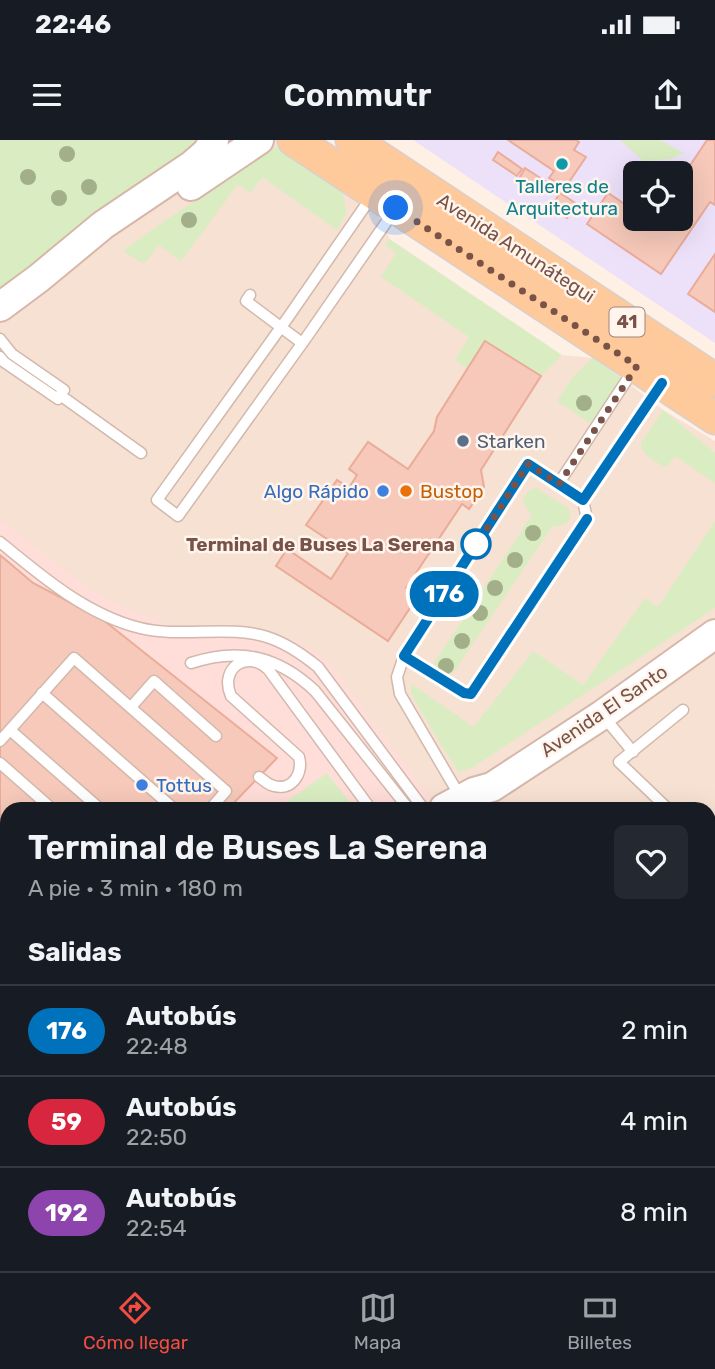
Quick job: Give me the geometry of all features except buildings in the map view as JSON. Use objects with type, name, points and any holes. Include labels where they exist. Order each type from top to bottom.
[{"type":"main road","name":"Avenida Amunátegui","points":[[294,140],[394,187],[715,380]]},
{"type":"main road","name":"Avenida Amunátegui","points":[[352,140],[394,187],[650,374],[715,418]]},
{"type":"street","points":[[0,307],[103,225],[192,165],[207,152],[214,140]]},
{"type":"street","points":[[39,278],[112,239],[259,140]]},
{"type":"street","name":"Avenida El Santo","points":[[462,802],[474,792],[492,787],[602,715],[715,634]]},
{"type":"lane","points":[[394,187],[302,343],[178,516],[157,500],[281,327],[394,187]]},
{"type":"lane","points":[[250,296],[246,301],[302,343]]},
{"type":"lane","points":[[0,339],[12,354],[61,395],[141,453]]},
{"type":"lane","points":[[0,357],[4,362],[61,395]]},
{"type":"lane","points":[[559,484],[650,374]]},
{"type":"lane","points":[[404,656],[464,693],[471,694],[587,519],[583,500],[650,374]]},
{"type":"lane","points":[[457,802],[400,694],[397,677],[404,656],[528,464],[583,500]]},
{"type":"lane","points":[[0,542],[35,571],[76,599],[105,615],[139,628],[166,632],[251,633],[267,637],[299,652],[318,667],[419,802]]},
{"type":"lane","points":[[191,663],[221,655],[253,656],[270,661],[302,678],[403,802]]},
{"type":"lane","points":[[0,741],[74,657],[226,791],[216,802]]},
{"type":"lane","points":[[259,777],[272,786],[287,786],[297,777],[300,764],[299,757],[232,696],[228,683],[232,670],[236,665],[249,660],[268,669],[366,802]]},
{"type":"lane","points":[[131,707],[154,681],[216,736]]},
{"type":"lane","points":[[42,693],[166,802]]},
{"type":"lane","points":[[661,802],[619,762],[683,710]]},
{"type":"lane","points":[[602,715],[633,752]]},
{"type":"lane","points":[[10,730],[92,802]]},
{"type":"lane","points":[[0,763],[44,802]]},
{"type":"shaded area","points":[[0,140],[282,140],[369,199],[390,239],[561,355],[593,358],[663,410],[715,441],[715,802],[0,802]]},
{"type":"shaded area","points":[[413,140],[715,140],[715,343]]},
{"type":"shaded area","points":[[0,519],[80,582],[132,611],[177,627],[265,630],[295,640],[312,650],[337,673],[432,799],[426,802],[0,802]]},
{"type":"green space","points":[[0,140],[209,140],[0,290]]},
{"type":"green space","points":[[620,140],[660,140],[684,153],[671,159],[643,161]]},
{"type":"green space","points":[[276,147],[342,191],[347,213],[337,230],[262,177],[251,193],[238,184],[181,261],[159,245],[144,264],[123,251],[160,224]]},
{"type":"green space","points":[[389,239],[562,355],[541,376],[485,341],[468,369],[455,360],[469,337],[381,277],[396,253],[385,245]]},
{"type":"green space","points":[[593,358],[623,379],[593,425],[557,401],[573,377]]},
{"type":"green space","points":[[663,410],[715,453],[715,483],[675,456],[664,467],[643,451],[641,443]]},
{"type":"green space","points":[[536,488],[568,508],[571,516],[566,524],[552,527],[453,673],[447,676],[435,669],[434,663],[532,515],[522,501],[528,491]]},
{"type":"green space","points":[[715,521],[715,608],[473,767],[459,772],[411,694],[411,684],[474,727],[533,651],[583,685],[645,598],[658,607]]},
{"type":"green space","points":[[327,773],[349,802],[286,802]]},
{"type":"bus line","name":"176","points":[[587,519],[471,694],[464,693],[404,656],[528,464],[583,500],[662,383]]},
{"type":"place","name":"Talleres de Arquitectura","points":[[562,164]]},
{"type":"place","name":"Starken","points":[[463,441]]},
{"type":"place","name":"Algo Rápido","points":[[383,491]]},
{"type":"place","name":"Bustop","points":[[406,491]]},
{"type":"place","name":"Terminal de Buses La Serena","points":[[476,544]]},
{"type":"place","name":"Tottus","points":[[142,785]]},
{"type":"route","points":[[396,208],[637,366],[559,484],[528,464],[475,547],[476,544]]}]
